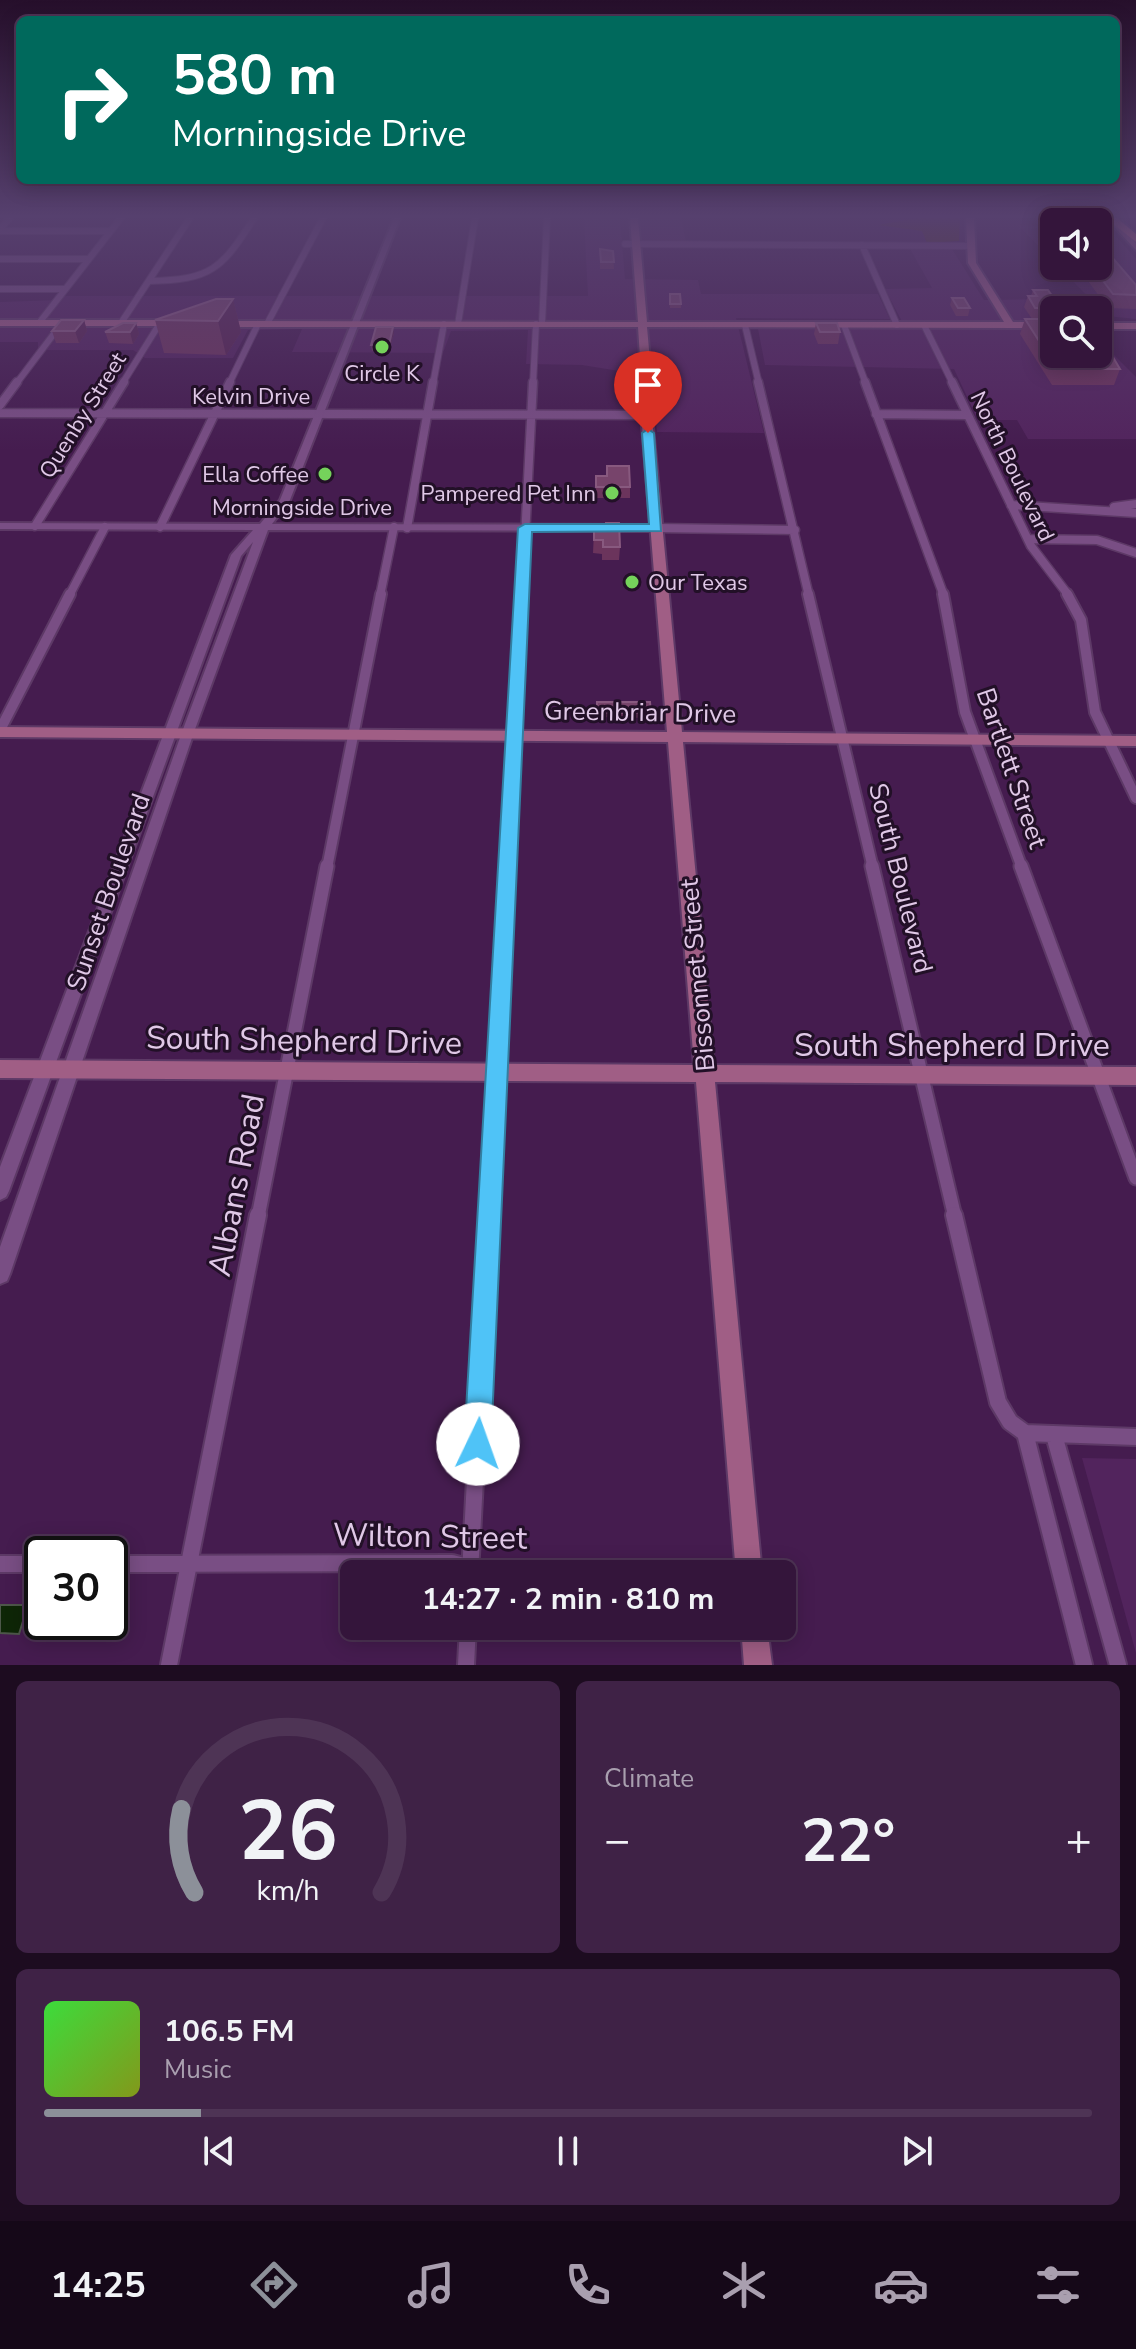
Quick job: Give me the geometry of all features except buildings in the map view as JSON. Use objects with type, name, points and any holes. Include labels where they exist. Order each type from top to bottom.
[{"type":"main road","name":"Bissonnet Street","points":[[632,296],[646,372],[643,376],[646,415],[748,1560]]},
{"type":"main road","name":"Bissonnet Street","points":[[638,324],[639,296]]},
{"type":"main road","points":[[992,296],[1010,325]]},
{"type":"main road","points":[[0,323],[188,324]]},
{"type":"main road","points":[[203,324],[1040,325]]},
{"type":"main road","points":[[1112,326],[1136,326]]},
{"type":"main road","name":"Greenbriar Drive","points":[[0,731],[1136,741]]},
{"type":"main road","name":"South Shepherd Drive","points":[[0,1069],[1136,1076]]},
{"type":"main road","points":[[755,1640],[758,1665]]},
{"type":"street","points":[[39,323],[60,296]]},
{"type":"street","points":[[121,323],[139,296]]},
{"type":"street","points":[[160,527],[215,414],[278,296]]},
{"type":"street","name":"Sunset Boulevard","points":[[0,1274],[188,732],[264,527],[285,500],[366,296]]},
{"type":"street","points":[[458,324],[463,296]]},
{"type":"street","points":[[471,1560],[513,734],[541,296]]},
{"type":"street","points":[[884,296],[897,325]]},
{"type":"street","points":[[0,405],[62,323]]},
{"type":"street","name":"Quenby Street","points":[[35,526],[160,323]]},
{"type":"street","name":"Albans Road","points":[[169,1665],[354,733],[427,414],[444,324]]},
{"type":"street","name":"South Boulevard","points":[[745,325],[998,1402],[1010,1422],[1025,1433],[1084,1665]]},
{"type":"street","name":"Bartlett Street","points":[[844,325],[947,607],[959,696],[1136,1178]]},
{"type":"street","name":"North Boulevard","points":[[924,325],[1029,542],[1064,587],[1081,620],[1091,696],[1107,741],[1136,798]]},
{"type":"street","name":"Kelvin Drive","points":[[0,413],[646,415]]},
{"type":"street","points":[[876,414],[967,415]]},
{"type":"street","points":[[1110,509],[1136,504]]},
{"type":"street","points":[[1013,508],[1110,509],[1136,513]]},
{"type":"street","name":"Morningside Drive","points":[[0,526],[795,530]]},
{"type":"street","points":[[0,731],[105,527]]},
{"type":"street","name":"Sunset Boulevard","points":[[0,1191],[236,555],[248,538],[264,527]]},
{"type":"street","points":[[1029,542],[1116,546],[1136,553]]},
{"type":"street","points":[[1025,1433],[1136,1437]]},
{"type":"street","points":[[1054,1435],[1118,1665]]},
{"type":"street","name":"Wilton Street","points":[[128,1564],[340,1563]]},
{"type":"street","points":[[0,1564],[24,1564]]},
{"type":"street","points":[[466,1665],[467,1640]]},
{"type":"shaded area","points":[[63,296],[879,296],[890,319],[736,318],[764,433],[657,432],[650,376],[582,365],[526,364],[528,330],[451,331],[443,353],[292,352],[302,329],[248,330],[233,358],[145,358],[133,350],[38,350],[38,342],[0,342],[0,302],[60,300]]},
{"type":"shaded area","points":[[889,296],[1040,299],[1040,368],[1112,368],[1112,353],[1136,377],[1136,439],[1028,439],[1017,420],[978,420],[954,369],[765,365],[758,329],[906,329]]},
{"type":"shaded area","points":[[1087,296],[1136,296],[1136,319],[1112,317],[1112,296]]},
{"type":"shaded area","points":[[1082,1458],[1136,1459],[1136,1653]]},
{"type":"shaded area","points":[[0,1605],[24,1605],[19,1634],[0,1633]]},
{"type":"place","name":"Circle K","points":[[382,347]]},
{"type":"place","name":"Ella Coffee","points":[[325,474]]},
{"type":"place","name":"Pampered Pet Inn","points":[[612,493]]},
{"type":"place","name":"Our Texas","points":[[632,582]]},
{"type":"route","points":[[478,1444],[525,528],[657,528],[648,433]]}]
